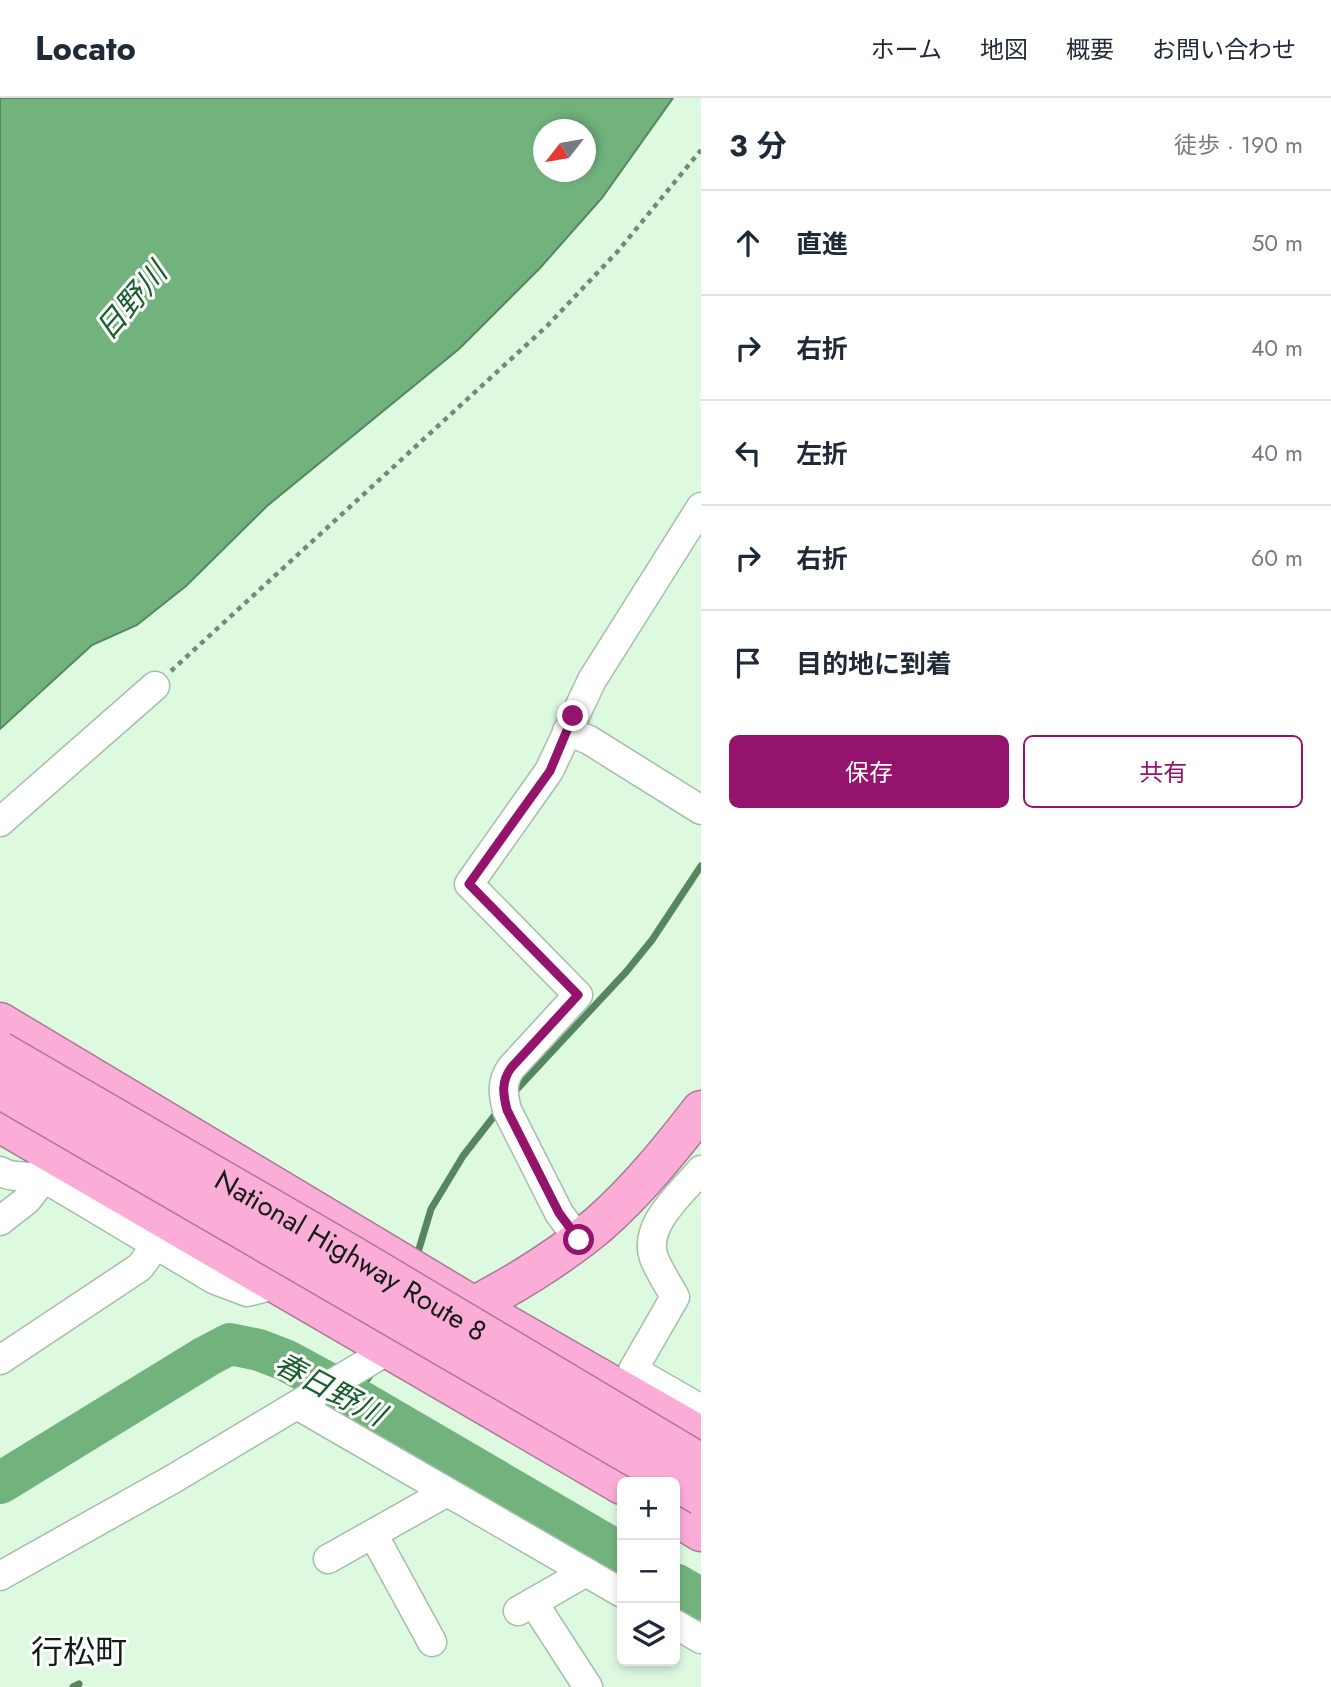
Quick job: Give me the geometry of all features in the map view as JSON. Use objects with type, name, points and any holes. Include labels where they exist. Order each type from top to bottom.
[{"type":"highway","points":[[0,1022],[474,1306],[701,1436]]},
{"type":"highway","name":"National Highway Route 8","points":[[0,1051],[352,1255],[701,1463]]},
{"type":"highway","name":"National Highway Route 8","points":[[0,1089],[701,1496]]},
{"type":"highway","points":[[390,1349],[474,1306],[579,1240],[639,1184],[701,1110]]},
{"type":"highway","points":[[0,1124],[39,1161],[279,1284],[617,1482]]},
{"type":"highway","points":[[680,1519],[701,1532]]},
{"type":"street","points":[[579,1240],[559,1213],[507,1110],[503,1092],[504,1077],[578,995],[469,884],[550,771],[592,680],[699,514]]},
{"type":"street","points":[[0,822],[155,686]]},
{"type":"street","points":[[567,731],[589,740],[701,810]]},
{"type":"street","points":[[0,1171],[10,1177],[35,1176],[39,1161]]},
{"type":"street","points":[[0,1221],[27,1200],[39,1161]]},
{"type":"street","points":[[39,1161],[156,1245],[215,1280],[247,1292],[279,1284]]},
{"type":"street","points":[[701,1170],[654,1229],[651,1244],[654,1258],[675,1297],[633,1370],[701,1409]]},
{"type":"street","points":[[0,1360],[140,1267],[156,1245]]},
{"type":"street","points":[[0,1576],[173,1479],[390,1349]]},
{"type":"street","points":[[297,1405],[617,1590]]},
{"type":"street","points":[[328,1559],[447,1492]]},
{"type":"street","points":[[373,1534],[432,1642]]},
{"type":"street","points":[[586,1572],[526,1607],[588,1686]]},
{"type":"street","points":[[680,1626],[701,1639]]},
{"type":"path","points":[[155,686],[547,326],[618,251],[701,150]]},
{"type":"water","name":"日野川","points":[[0,98],[673,98],[602,198],[540,268],[459,349],[267,506],[186,586],[137,625],[92,645],[0,729]]},
{"type":"waterway","points":[[517,1089],[626,972],[652,940],[701,866]]},
{"type":"waterway","points":[[416,1259],[431,1209],[463,1156],[498,1111]]},
{"type":"waterway","name":"春日野川","points":[[0,1483],[230,1344],[259,1350],[285,1360],[617,1551]]},
{"type":"waterway","points":[[346,1393],[365,1382],[372,1373]]},
{"type":"waterway","name":"春日野川","points":[[680,1587],[701,1599]]},
{"type":"waterway","points":[[73,1687],[79,1684]]},
{"type":"district","name":"行松町","points":[[79,1652]]},
{"type":"route","points":[[573,716],[550,771],[469,884],[578,995],[504,1077],[503,1092],[507,1110],[559,1213],[579,1240]]}]
